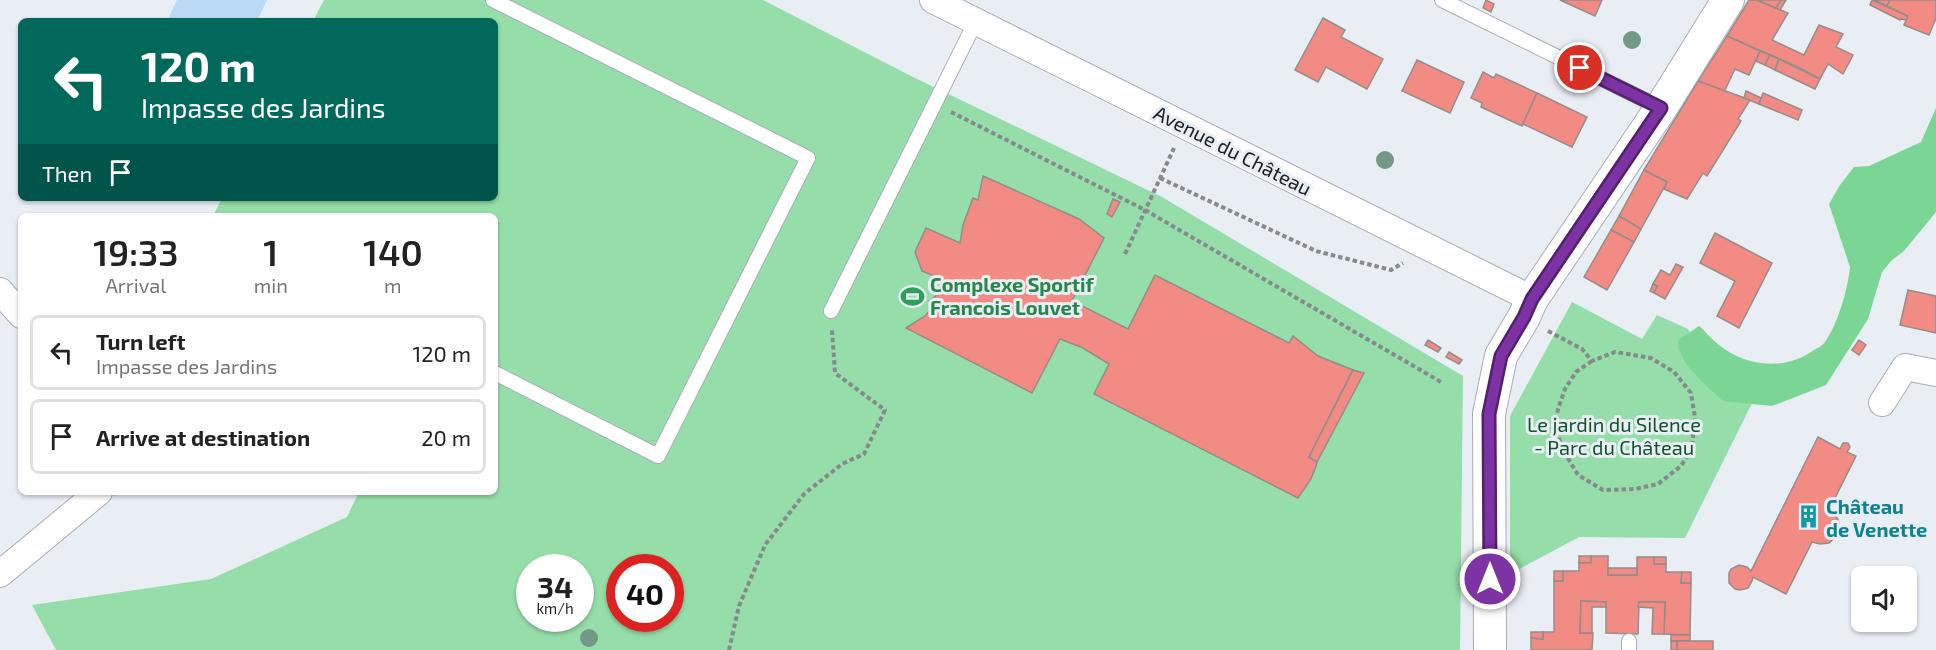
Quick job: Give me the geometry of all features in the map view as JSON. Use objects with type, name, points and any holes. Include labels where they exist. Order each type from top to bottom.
[{"type":"street","name":"Avenue du Château","points":[[933,0],[1421,244],[1528,308]]},
{"type":"street","points":[[1490,650],[1489,414],[1501,356],[1528,308],[1661,108],[1728,0]]},
{"type":"street","points":[[0,291],[18,312]]},
{"type":"street","points":[[1882,403],[1905,367],[1936,373]]},
{"type":"street","points":[[0,574],[95,495]]},
{"type":"lane","points":[[493,0],[808,158],[658,456],[498,375]]},
{"type":"lane","points":[[1442,0],[1661,108]]},
{"type":"lane","points":[[831,311],[976,21]]},
{"type":"path","points":[[934,104],[1145,210],[1441,382]]},
{"type":"path","points":[[1125,254],[1185,126]]},
{"type":"path","points":[[1160,178],[1316,251],[1327,254],[1391,270],[1411,259],[1421,244]]},
{"type":"path","points":[[1528,308],[1582,349],[1592,361]]},
{"type":"path","points":[[729,650],[739,606],[765,545],[804,494],[842,464],[864,454],[885,410],[835,374],[831,311]]},
{"type":"path","points":[[1616,352],[1651,358],[1674,372],[1691,393],[1695,417],[1692,448],[1681,466],[1658,484],[1635,489],[1603,490],[1578,475],[1563,450],[1555,426],[1558,408],[1565,389],[1576,372],[1592,361],[1616,352]]},
{"type":"green space","name":"Complexe Sportif Francois Louvet","points":[[324,0],[763,0],[911,76],[1162,197],[1463,376],[1460,650],[56,650],[32,605],[211,579],[347,517],[358,495],[498,495],[498,213],[214,213],[220,201],[498,201],[498,18],[315,18]]},
{"type":"green space","points":[[1936,108],[1936,212],[1904,251],[1882,272],[1868,319],[1826,385],[1772,406],[1723,401],[1686,364],[1678,347],[1678,340],[1699,326],[1716,343],[1730,352],[1741,358],[1766,364],[1803,357],[1823,344],[1838,316],[1845,295],[1850,267],[1829,204],[1854,167],[1869,166],[1921,142]]},
{"type":"green space","name":"Le jardin du Silence - Parc du Château","points":[[1572,302],[1642,339],[1657,315],[1688,329],[1695,342],[1764,379],[1685,538],[1579,537],[1510,574],[1510,416]]},
{"type":"water","points":[[177,0],[267,0],[258,18],[168,18]]},
{"type":"building","points":[[1486,0],[1494,4],[1491,12],[1483,8]]},
{"type":"building","points":[[1560,0],[1602,0],[1595,16]]},
{"type":"building","points":[[1749,0],[1757,0],[1788,13],[1772,40],[1804,55],[1819,25],[1843,34],[1836,47],[1853,55],[1843,74],[1828,64],[1820,79],[1727,36]]},
{"type":"building","points":[[1757,0],[1781,0],[1776,8]]},
{"type":"building","points":[[1781,0],[1786,0],[1780,10],[1776,8]]},
{"type":"building","points":[[1872,0],[1908,16],[1906,20],[1900,20],[1870,5]]},
{"type":"building","points":[[1874,0],[1890,0],[1887,6]]},
{"type":"building","points":[[1890,0],[1936,0],[1936,18],[1929,35],[1904,25],[1908,16],[1887,6]]},
{"type":"building","points":[[1323,18],[1345,30],[1341,37],[1383,59],[1367,89],[1326,67],[1318,82],[1295,70]]},
{"type":"building","points":[[1727,36],[1760,51],[1749,75],[1735,69],[1724,92],[1698,81]]},
{"type":"building","points":[[1760,51],[1770,55],[1765,65],[1756,61]]},
{"type":"building","points":[[1770,55],[1779,59],[1775,70],[1765,65]]},
{"type":"building","points":[[1779,59],[1820,79],[1815,89],[1775,70]]},
{"type":"building","points":[[1417,60],[1464,82],[1450,113],[1402,91]]},
{"type":"building","points":[[1483,72],[1494,78],[1496,74],[1537,93],[1522,126],[1481,107],[1482,103],[1471,98]]},
{"type":"building","points":[[1698,81],[1750,100],[1738,119],[1741,121],[1707,176],[1703,173],[1687,199],[1664,189],[1667,182],[1644,170]]},
{"type":"building","points":[[1746,91],[1761,98],[1759,104],[1744,98]]},
{"type":"building","points":[[1537,93],[1587,117],[1572,147],[1523,124]]},
{"type":"building","points":[[1763,93],[1802,110],[1798,120],[1759,104]]},
{"type":"building","points":[[1644,170],[1667,182],[1641,229],[1619,216]]},
{"type":"building","points":[[983,176],[1079,219],[1104,238],[1072,301],[1128,329],[1155,275],[1289,343],[1293,336],[1318,356],[1353,370],[1309,457],[1317,462],[1316,466],[1311,479],[1298,498],[1094,394],[1109,364],[1083,348],[1060,339],[1032,393],[906,328],[925,316],[936,304],[929,301],[938,294],[946,281],[922,271],[915,252],[926,228],[960,243],[963,225],[973,198],[978,200]]},
{"type":"building","points":[[1113,199],[1120,202],[1112,217],[1107,214]]},
{"type":"building","points":[[1619,216],[1641,229],[1634,242],[1611,230]]},
{"type":"building","points":[[1611,230],[1634,242],[1607,290],[1584,277]]},
{"type":"building","points":[[1715,233],[1772,263],[1739,328],[1717,316],[1735,281],[1700,263]]},
{"type":"building","points":[[1676,264],[1683,267],[1665,299],[1654,293],[1657,286],[1653,284],[1661,270],[1670,275]]},
{"type":"building","points":[[1653,284],[1657,286],[1654,293],[1650,291]]},
{"type":"building","points":[[1908,290],[1936,296],[1936,333],[1900,325]]},
{"type":"building","points":[[1428,340],[1441,348],[1438,352],[1425,345]]},
{"type":"building","points":[[1859,340],[1866,345],[1859,355],[1852,350]]},
{"type":"building","points":[[1449,352],[1462,360],[1459,364],[1446,357]]},
{"type":"building","points":[[1353,370],[1364,373],[1317,462],[1309,457]]},
{"type":"building","name":"Château de Venette","points":[[1818,437],[1840,449],[1843,443],[1848,443],[1850,447],[1847,452],[1856,456],[1829,510],[1838,519],[1840,527],[1838,534],[1829,543],[1812,542],[1786,594],[1753,577],[1748,588],[1735,589],[1729,583],[1731,569],[1739,565],[1751,571]]},
{"type":"building","points":[[1579,556],[1591,556],[1591,563],[1579,563]]},
{"type":"building","points":[[1591,556],[1608,556],[1608,575],[1637,575],[1637,557],[1654,557],[1654,564],[1666,564],[1666,572],[1682,572],[1681,583],[1691,583],[1690,635],[1664,634],[1665,602],[1639,602],[1638,634],[1606,633],[1606,602],[1581,601],[1580,633],[1593,633],[1592,650],[1531,650],[1531,638],[1543,639],[1543,632],[1554,632],[1554,581],[1563,581],[1563,571],[1579,571],[1579,563],[1591,563]]},
{"type":"building","points":[[1654,557],[1666,557],[1666,564],[1654,564]]},
{"type":"building","points":[[1608,568],[1637,568],[1637,575],[1608,575]]},
{"type":"building","points":[[1554,571],[1563,571],[1563,581],[1554,581]]},
{"type":"building","points":[[1682,572],[1691,572],[1691,583],[1681,583]]},
{"type":"building","points":[[1581,601],[1606,602],[1606,607],[1592,607],[1592,633],[1580,633]]},
{"type":"building","points":[[1639,602],[1665,602],[1664,634],[1652,634],[1653,608],[1638,607]]},
{"type":"building","points":[[1531,632],[1543,632],[1543,639],[1531,638]]},
{"type":"building","points":[[1671,635],[1690,635],[1690,641],[1671,641]]},
{"type":"building","points":[[1671,641],[1677,641],[1677,650],[1671,650]]},
{"type":"building","points":[[1677,641],[1713,641],[1713,650],[1677,650]]},
{"type":"place","name":"Complexe Sportif Francois Louvet","points":[[912,296]]},
{"type":"place","name":"Château de Venette","points":[[1808,517]]},
{"type":"route","points":[[1490,579],[1489,414],[1501,356],[1532,299],[1661,108],[1580,68]]}]
